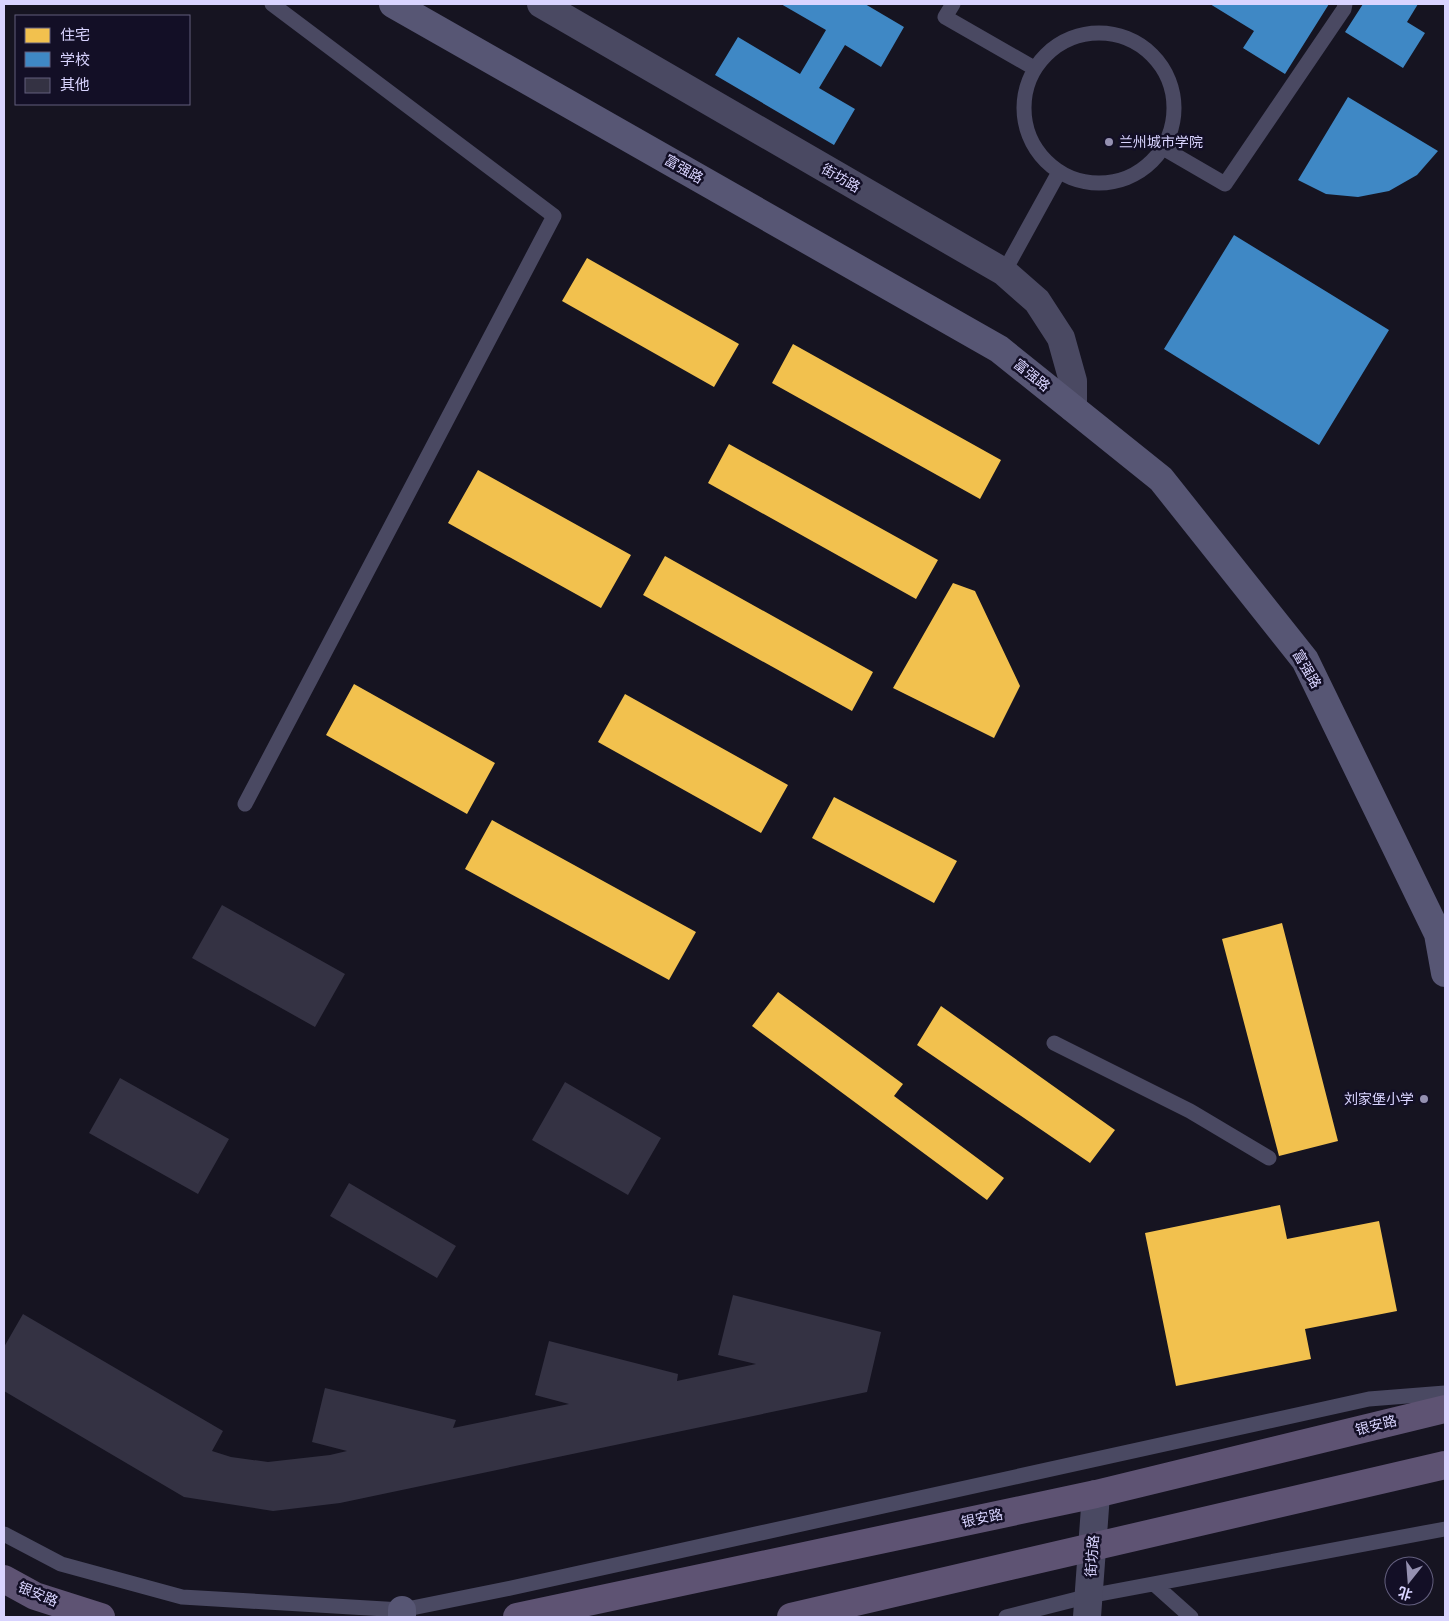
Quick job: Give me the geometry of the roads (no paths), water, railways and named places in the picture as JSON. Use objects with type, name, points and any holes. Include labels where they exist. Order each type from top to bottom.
[{"type":"main road","name":"富强路","points":[[393,4],[999,348],[1161,479],[1305,660],[1438,934],[1445,973]]},
{"type":"main road","name":"银安路","points":[[517,1617],[1096,1494],[1445,1408]]},
{"type":"main road","points":[[791,1617],[1445,1465]]},
{"type":"main road","name":"银安路","points":[[4,1579],[35,1596],[101,1617]]},
{"type":"street","name":"街坊路","points":[[541,4],[1004,272],[1037,301],[1061,338],[1073,381],[1072,408]]},
{"type":"street","name":"街坊路","points":[[1088,1607],[1096,1494]]},
{"type":"lane","points":[[245,804],[554,216],[272,4]]},
{"type":"lane","points":[[953,4],[945,17],[1034,68]]},
{"type":"lane","points":[[1163,148],[1225,184],[1344,9],[1345,4]]},
{"type":"lane","points":[[1111,34],[1139,44],[1160,65],[1172,92],[1173,121],[1163,148],[1143,170],[1116,182],[1086,183],[1058,172],[1037,152],[1025,126],[1024,96],[1034,68],[1054,47],[1082,35],[1111,34]]},
{"type":"lane","points":[[1004,272],[1058,172]]},
{"type":"lane","points":[[1054,1043],[1190,1111],[1269,1158]]},
{"type":"lane","points":[[4,1534],[61,1564],[182,1597],[402,1614],[1369,1398],[1445,1393]]},
{"type":"lane","points":[[1006,1617],[1088,1607],[1154,1584],[1445,1528]]},
{"type":"lane","points":[[1154,1584],[1191,1617]]},
{"type":"place","name":"兰州城市学院","points":[[1109,142]]},
{"type":"place","name":"刘家堡小学","points":[[1424,1099]]}]
